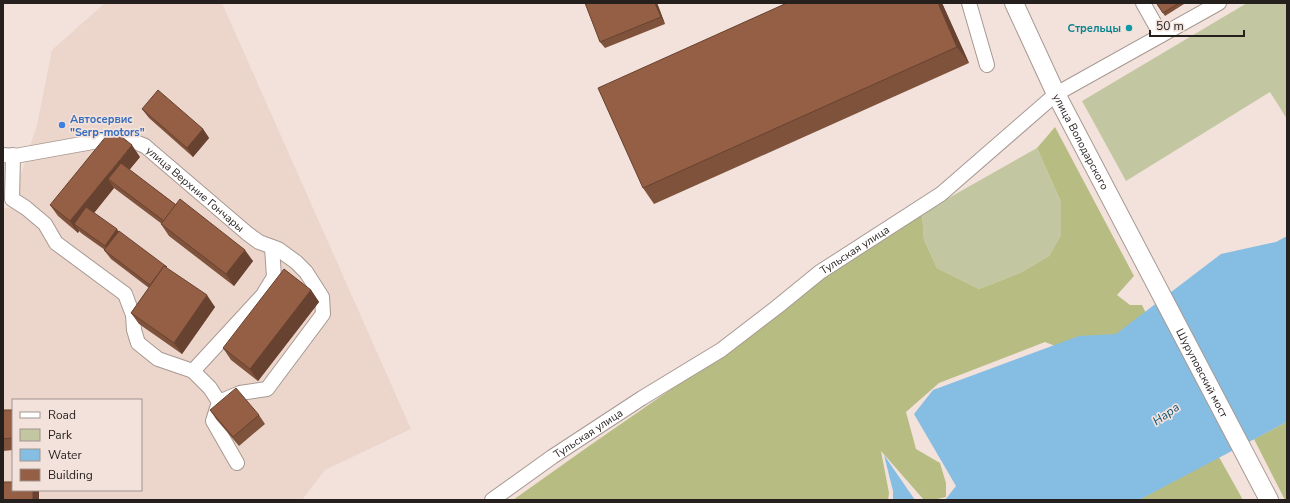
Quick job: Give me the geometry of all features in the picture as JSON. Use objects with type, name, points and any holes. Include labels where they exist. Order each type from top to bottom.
[{"type":"main road","name":"улица Володарского","points":[[1014,3],[1056,94],[1152,278]]},
{"type":"main road","name":"Шуруповский мост","points":[[1152,278],[1269,500]]},
{"type":"street","points":[[969,3],[987,65]]},
{"type":"street","points":[[1143,3],[1161,35]]},
{"type":"street","name":"Тульская улица","points":[[492,500],[552,457],[642,398],[720,350],[820,272],[941,194],[1056,94],[1219,3]]},
{"type":"street","name":"улица Верхние Гончары","points":[[8,155],[116,138],[133,141],[145,146],[248,234],[259,242],[278,249],[306,272],[322,297],[323,314],[267,389],[240,393],[219,402]]},
{"type":"street","points":[[8,155],[12,199],[26,208],[45,224],[56,243],[125,294],[133,315],[134,330],[138,343],[158,359],[193,371],[210,388],[219,402],[213,421],[237,463]]},
{"type":"street","points":[[193,371],[263,295],[274,277],[272,247]]},
{"type":"shaded area","points":[[105,3],[222,3],[411,429],[325,470],[302,500],[3,500],[3,208],[10,208],[37,125],[52,50]]},
{"type":"green space","points":[[1247,3],[1287,3],[1287,119],[1270,92],[1126,181],[1082,101]]},
{"type":"green space","points":[[1055,127],[1134,276],[1117,295],[1130,305],[1142,305],[1158,338],[1081,356],[1045,342],[939,383],[906,412],[916,449],[940,463],[946,483],[946,497],[933,500],[924,500],[881,451],[889,493],[888,500],[513,500],[777,316],[837,265],[922,213],[924,240],[937,268],[979,289],[1020,273],[1049,256],[1061,235],[1061,202],[1037,148]]},
{"type":"green space","points":[[1037,148],[1061,202],[1061,235],[1049,256],[1020,273],[979,289],[937,268],[924,240],[922,213]]},
{"type":"green space","points":[[1287,420],[1287,500],[1285,500],[1254,439],[1283,424]]},
{"type":"green space","points":[[1219,457],[1243,500],[1139,500],[1142,498]]},
{"type":"water","name":"Нара","points":[[1287,236],[1287,420],[1283,424],[1139,500],[945,500],[956,486],[914,414],[933,390],[1079,336],[1116,334],[1221,254],[1276,242]]},
{"type":"water","points":[[884,455],[915,500],[893,500],[893,491]]},
{"type":"building","points":[[585,3],[655,3],[661,17],[600,42]]},
{"type":"building","points":[[787,3],[938,3],[957,47],[643,188],[598,88]]},
{"type":"building","points":[[1179,3],[1163,13],[1157,4]]},
{"type":"building","points":[[158,90],[203,129],[187,148],[142,109]]},
{"type":"building","points":[[112,129],[132,145],[70,221],[50,205]]},
{"type":"building","points":[[121,163],[176,205],[164,221],[108,179]]},
{"type":"building","points":[[180,199],[245,250],[226,274],[161,224]]},
{"type":"building","points":[[86,207],[117,229],[105,246],[74,224]]},
{"type":"building","points":[[119,231],[167,267],[164,266],[150,285],[104,250]]},
{"type":"building","points":[[164,266],[207,295],[174,343],[131,313]]},
{"type":"building","points":[[284,269],[311,290],[250,369],[223,348]]},
{"type":"building","points":[[236,388],[259,415],[233,437],[210,410]]},
{"type":"building","points":[[3,410],[12,410],[12,438],[3,439]]},
{"type":"building","points":[[3,482],[12,482],[12,491],[33,491],[33,500],[3,500]]},
{"type":"place","name":"Стрельцы","points":[[1129,28]]},
{"type":"place","name":"Автосервис \"Serp-motors\"","points":[[62,125]]}]
